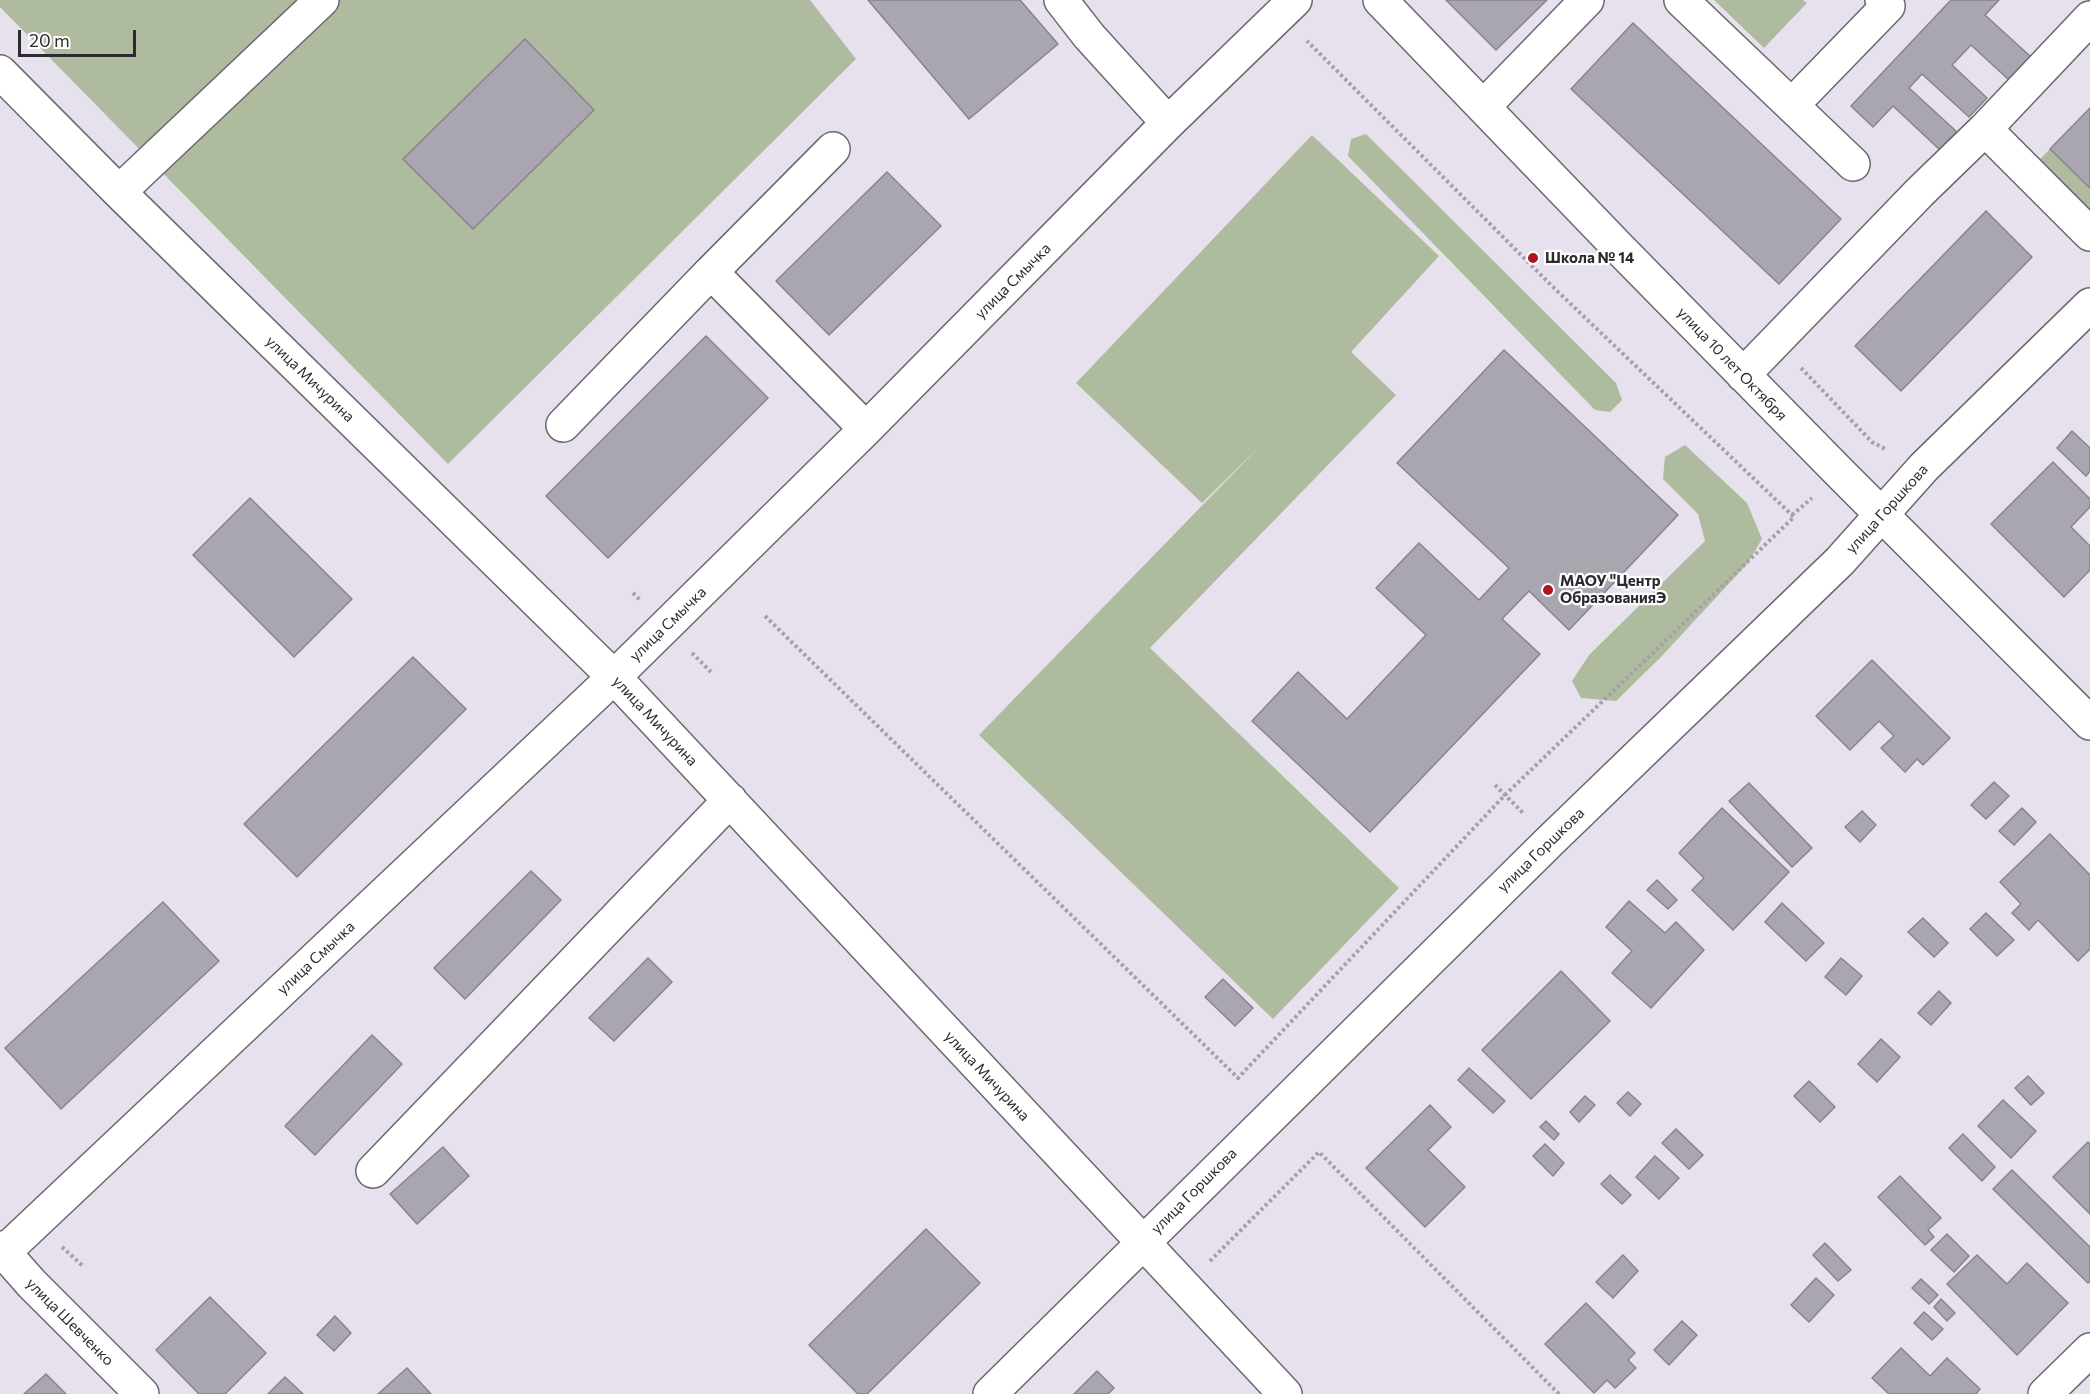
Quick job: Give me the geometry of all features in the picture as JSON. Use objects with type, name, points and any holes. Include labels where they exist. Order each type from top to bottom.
[{"type":"street","points":[[119,192],[322,0]]},
{"type":"street","points":[[1061,0],[1089,36],[1168,123]]},
{"type":"street","name":"улица 10 лет Октября","points":[[1380,0],[1743,375],[2090,723]]},
{"type":"street","points":[[1483,107],[1587,0]]},
{"type":"street","points":[[1681,0],[1854,164]]},
{"type":"street","points":[[1792,105],[1888,6],[1882,0]]},
{"type":"street","name":"улица Смычка","points":[[1,1252],[614,677],[866,429],[1168,123],[1288,8]]},
{"type":"street","points":[[1743,375],[1920,192],[1985,129],[2090,18]]},
{"type":"street","name":"улица Мичурина","points":[[5,87],[119,192],[614,677],[1285,1394]]},
{"type":"street","points":[[1985,129],[2090,234]]},
{"type":"street","points":[[563,425],[833,149]]},
{"type":"street","points":[[711,272],[866,429]]},
{"type":"street","name":"улица Горшкова","points":[[990,1394],[1550,841],[1840,561],[1924,467],[2090,305]]},
{"type":"street","points":[[373,1171],[730,800]]},
{"type":"street","name":"улица Шевченко","points":[[1,1252],[142,1394]]},
{"type":"street","points":[[2045,1394],[2090,1350]]},
{"type":"path","points":[[765,616],[1238,1078],[1505,795],[1794,517],[1554,288],[1323,55],[1288,8]]},
{"type":"path","points":[[1185,1286],[1319,1152],[1559,1394]]},
{"type":"path","points":[[60,1245],[84,1267]]},
{"type":"green space","points":[[0,0],[810,0],[856,59],[448,464],[0,7]],"holes":[[[525,39],[594,110],[473,229],[403,159]]]},
{"type":"green space","points":[[1714,0],[1803,0],[1807,3],[1764,48]]},
{"type":"green space","points":[[1366,134],[1616,383],[1622,400],[1610,412],[1595,410],[1348,156],[1351,139]]},
{"type":"green space","points":[[1312,135],[1439,256],[1351,352],[1396,395],[1150,648],[1399,888],[1273,1019],[979,735],[1260,446],[1202,503],[1076,383]]},
{"type":"green space","points":[[2050,149],[2090,188],[2090,219],[2034,165]]},
{"type":"green space","points":[[1685,445],[1747,503],[1762,539],[1747,564],[1661,657],[1616,701],[1581,698],[1572,681],[1589,655],[1705,541],[1698,514],[1663,479],[1665,457]]},
{"type":"building","points":[[868,0],[1020,0],[1058,44],[969,119]]},
{"type":"building","points":[[1446,0],[1547,0],[1496,50]]},
{"type":"building","points":[[1951,0],[1999,0],[1985,15],[2031,57],[2009,80],[1971,45],[1952,65],[1987,98],[1969,117],[1922,74],[1909,88],[1957,132],[1940,150],[1893,106],[1873,127],[1851,106]]},
{"type":"building","points":[[1633,23],[1841,219],[1779,284],[1571,89]]},
{"type":"building","points":[[525,39],[594,110],[473,229],[403,159]]},
{"type":"building","points":[[2090,108],[2090,188],[2050,149]]},
{"type":"building","points":[[887,172],[941,226],[829,335],[776,281]]},
{"type":"building","points":[[1986,211],[2032,257],[1901,391],[1855,346]]},
{"type":"building","points":[[706,336],[768,398],[608,558],[546,496]]},
{"type":"building","name":"МАОУ \"Центр ОбразованияЭ","points":[[1504,350],[1678,515],[1569,630],[1529,591],[1502,619],[1540,654],[1370,832],[1252,721],[1298,672],[1347,719],[1426,635],[1376,588],[1419,543],[1479,600],[1509,568],[1397,463]]},
{"type":"building","points":[[2072,431],[2090,448],[2090,471],[2086,476],[2057,448]]},
{"type":"building","points":[[2053,462],[2090,499],[2090,507],[2071,527],[2090,546],[2090,570],[2064,597],[1991,524]]},
{"type":"building","points":[[250,498],[352,599],[294,657],[193,555]]},
{"type":"building","points":[[413,657],[466,709],[297,877],[244,824]]},
{"type":"building","points":[[1872,660],[1950,738],[1923,765],[1917,759],[1905,772],[1881,748],[1894,736],[1879,721],[1850,750],[1816,716]]},
{"type":"building","points":[[1994,782],[2009,796],[1986,819],[1971,805]]},
{"type":"building","points":[[1749,783],[1812,848],[1792,867],[1729,801]]},
{"type":"building","points":[[1722,808],[1789,872],[1733,930],[1692,890],[1704,878],[1679,853]]},
{"type":"building","points":[[2022,808],[2036,822],[2014,845],[1999,831]]},
{"type":"building","points":[[1862,811],[1876,825],[1860,842],[1845,827]]},
{"type":"building","points":[[2050,834],[2090,875],[2090,949],[2078,961],[2038,920],[2029,930],[2012,913],[2021,904],[2000,882]]},
{"type":"building","points":[[531,871],[561,900],[465,999],[434,968]]},
{"type":"building","points":[[1657,880],[1677,900],[1668,909],[1647,890]]},
{"type":"building","points":[[1629,901],[1665,933],[1676,922],[1704,950],[1651,1008],[1612,973],[1632,951],[1606,927]]},
{"type":"building","points":[[163,902],[219,961],[61,1109],[5,1048]]},
{"type":"building","points":[[1782,903],[1824,943],[1806,961],[1765,922]]},
{"type":"building","points":[[1986,913],[2014,940],[1997,956],[1970,929]]},
{"type":"building","points":[[1923,918],[1948,943],[1934,957],[1908,932]]},
{"type":"building","points":[[648,958],[672,982],[614,1041],[589,1018]]},
{"type":"building","points":[[1841,958],[1862,976],[1846,995],[1825,977]]},
{"type":"building","points":[[1561,971],[1610,1021],[1531,1099],[1482,1050]]},
{"type":"building","points":[[1223,979],[1253,1008],[1235,1026],[1205,997]]},
{"type":"building","points":[[1939,991],[1951,1003],[1931,1025],[1918,1013]]},
{"type":"building","points":[[372,1035],[402,1064],[315,1155],[285,1126]]},
{"type":"building","points":[[1881,1039],[1900,1057],[1877,1082],[1858,1064]]},
{"type":"building","points":[[1469,1068],[1505,1101],[1493,1113],[1458,1080]]},
{"type":"building","points":[[2028,1076],[2044,1093],[2031,1105],[2015,1088]]},
{"type":"building","points":[[1809,1081],[1835,1107],[1820,1122],[1794,1096]]},
{"type":"building","points":[[1628,1092],[1641,1104],[1630,1116],[1617,1103]]},
{"type":"building","points":[[1585,1096],[1595,1105],[1579,1122],[1570,1112]]},
{"type":"building","points":[[2003,1100],[2036,1131],[2011,1158],[1978,1126]]},
{"type":"building","points":[[1430,1105],[1451,1127],[1428,1150],[1465,1187],[1425,1227],[1366,1168]]},
{"type":"building","points":[[1546,1121],[1559,1134],[1554,1140],[1540,1127]]},
{"type":"building","points":[[1676,1129],[1703,1155],[1689,1169],[1662,1143]]},
{"type":"building","points":[[1963,1134],[1995,1167],[1982,1181],[1949,1148]]},
{"type":"building","points":[[2088,1142],[2090,1144],[2090,1214],[2053,1177]]},
{"type":"building","points":[[1545,1144],[1564,1163],[1553,1176],[1533,1156]]},
{"type":"building","points":[[443,1147],[469,1176],[417,1224],[390,1194]]},
{"type":"building","points":[[1655,1156],[1679,1178],[1659,1199],[1636,1177]]},
{"type":"building","points":[[2012,1170],[2090,1247],[2090,1281],[2088,1283],[1993,1189]]},
{"type":"building","points":[[1610,1175],[1631,1195],[1622,1204],[1601,1184]]},
{"type":"building","points":[[1900,1176],[1941,1218],[1928,1230],[1934,1237],[1925,1245],[1878,1197]]},
{"type":"building","points":[[926,1229],[980,1283],[867,1394],[858,1394],[809,1345]]},
{"type":"building","points":[[1947,1234],[1969,1256],[1954,1272],[1931,1250]]},
{"type":"building","points":[[1825,1243],[1851,1270],[1838,1281],[1813,1255]]},
{"type":"building","points":[[1623,1255],[1638,1271],[1613,1298],[1596,1282]]},
{"type":"building","points":[[1977,1255],[2007,1284],[2027,1263],[2068,1303],[2017,1355],[1947,1284]]},
{"type":"building","points":[[1816,1278],[1834,1295],[1809,1322],[1791,1305]]},
{"type":"building","points":[[1921,1279],[1938,1295],[1929,1304],[1912,1288]]},
{"type":"building","points":[[210,1297],[266,1353],[225,1394],[199,1394],[156,1350]]},
{"type":"building","points":[[1941,1299],[1955,1313],[1947,1321],[1934,1307]]},
{"type":"building","points":[[1586,1303],[1635,1353],[1628,1360],[1636,1368],[1615,1388],[1607,1380],[1594,1393],[1545,1344]]},
{"type":"building","points":[[1924,1312],[1943,1329],[1932,1340],[1914,1323]]},
{"type":"building","points":[[335,1316],[351,1333],[334,1351],[317,1335]]},
{"type":"building","points":[[1682,1321],[1697,1335],[1669,1365],[1654,1350]]},
{"type":"building","points":[[1901,1348],[1930,1376],[1947,1358],[1980,1389],[1976,1394],[1889,1394],[1872,1378]]},
{"type":"building","points":[[407,1368],[431,1394],[378,1394]]},
{"type":"building","points":[[1097,1371],[1114,1388],[1108,1394],[1074,1394]]},
{"type":"building","points":[[46,1374],[66,1394],[24,1394]]},
{"type":"building","points":[[285,1377],[303,1394],[268,1394]]},
{"type":"place","name":"Школа № 14","points":[[1533,258]]},
{"type":"place","name":"МАОУ \"Центр ОбразованияЭ","points":[[1548,590]]}]
